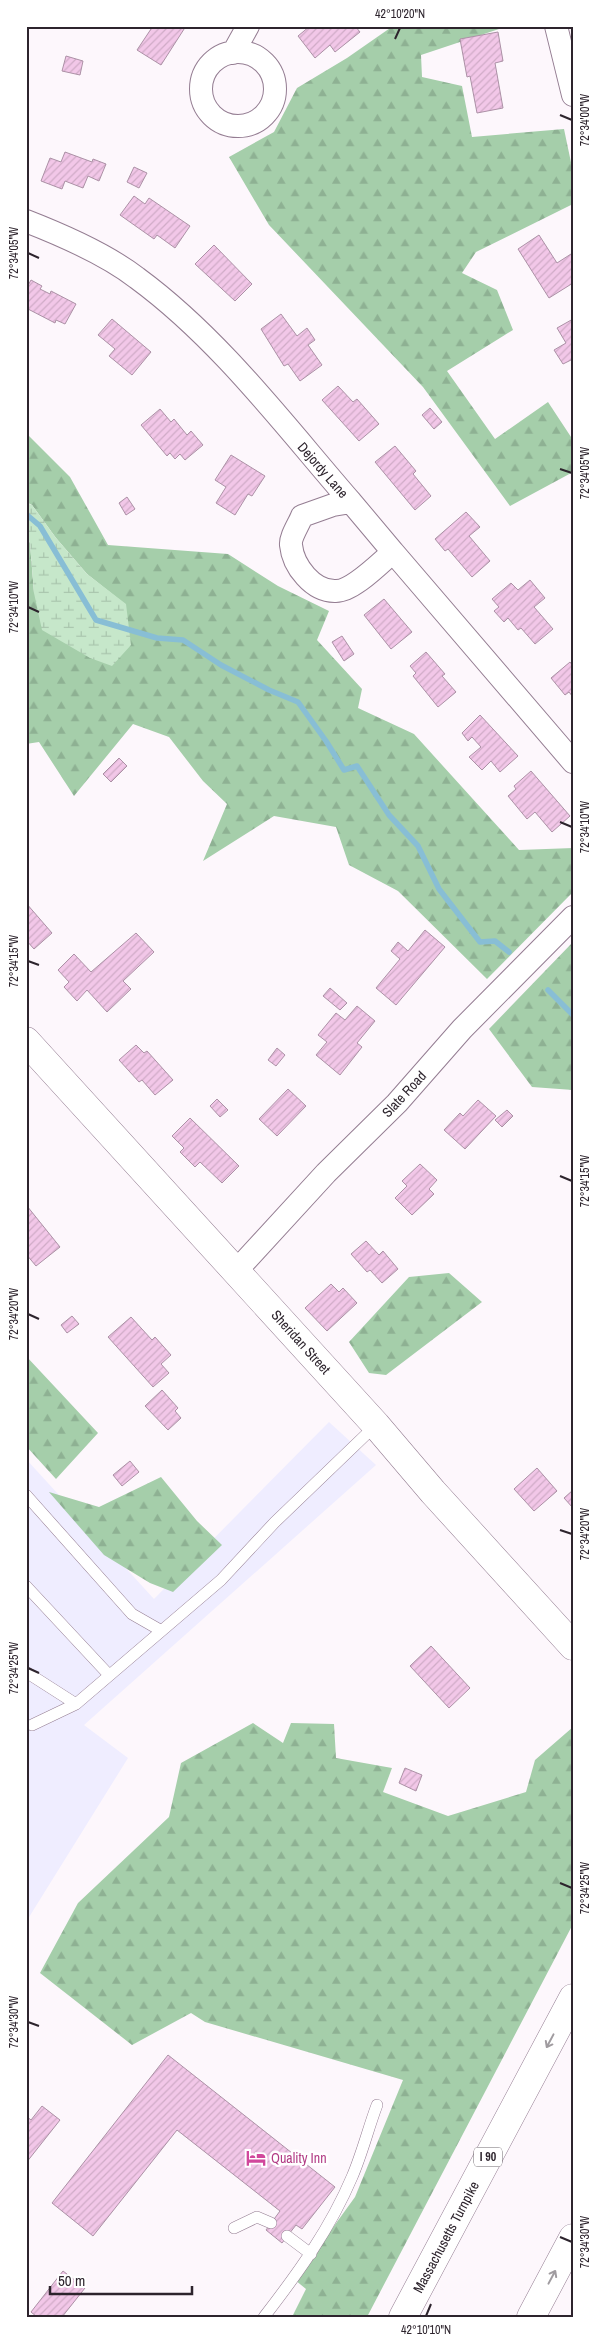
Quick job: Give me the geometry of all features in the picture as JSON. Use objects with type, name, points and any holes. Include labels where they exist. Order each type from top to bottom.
[{"type":"main road","name":"Sheridan Street","points":[[26,1041],[376,1425],[433,1492],[573,1646]]},
{"type":"main road","name":"Massachusetts Turnpike","points":[[404,2317],[573,1998]]},
{"type":"main road","points":[[531,2317],[573,2238]]},
{"type":"street","points":[[233,53],[248,26]]},
{"type":"street","points":[[556,26],[573,95]]},
{"type":"street","name":"Dejordy Lane","points":[[26,221],[53,231],[136,277],[169,304],[223,355],[351,502]]},
{"type":"street","points":[[351,502],[573,762]]},
{"type":"street","name":"Dejordy Lane","points":[[351,502],[333,505],[302,516],[290,543],[296,565],[315,586],[336,591],[354,584],[394,552]]},
{"type":"street","name":"Slate Road","points":[[236,1271],[326,1172],[397,1103],[462,1029],[573,918]]},
{"type":"lane","points":[[32,1725],[76,1704],[160,1630],[221,1580],[274,1522],[376,1425]]},
{"type":"lane","points":[[26,1494],[132,1614],[160,1630]]},
{"type":"lane","points":[[26,1586],[109,1675]]},
{"type":"lane","points":[[26,1672],[76,1704]]},
{"type":"lane","points":[[264,2317],[311,2254],[352,2177],[377,2105]]},
{"type":"lane","points":[[234,2228],[257,2217],[271,2223]]},
{"type":"lane","points":[[287,2236],[311,2254]]},
{"type":"shaded area","points":[[329,1422],[376,1465],[84,1725],[128,1758],[26,1922],[26,1459],[154,1599]]},
{"type":"green space","points":[[393,26],[508,26],[421,55],[422,77],[462,86],[472,137],[564,129],[573,172],[573,204],[476,252],[462,273],[497,290],[513,330],[447,371],[495,439],[548,402],[573,440],[573,472],[510,506],[423,387],[269,225],[229,157],[274,132],[297,88],[347,58]]},
{"type":"green space","points":[[26,433],[70,477],[108,545],[228,554],[278,586],[329,611],[317,640],[362,689],[358,708],[414,734],[519,850],[573,848],[573,892],[487,979],[398,891],[349,865],[336,827],[274,816],[203,861],[227,804],[203,781],[169,737],[133,724],[74,796],[39,742],[26,744],[26,533],[30,543],[34,593],[126,605],[87,574],[56,538],[32,505],[26,502]]},
{"type":"green space","points":[[26,503],[32,505],[56,538],[87,574],[126,604],[131,645],[112,666],[90,658],[42,630],[34,593],[30,543],[26,533]]},
{"type":"green space","points":[[573,942],[573,1090],[532,1087],[489,1029]]},
{"type":"green space","points":[[449,1273],[482,1302],[386,1375],[369,1373],[349,1342],[409,1277]]},
{"type":"green space","points":[[26,1356],[98,1433],[56,1479],[26,1446]]},
{"type":"green space","points":[[161,1477],[197,1521],[222,1545],[173,1592],[150,1583],[104,1555],[49,1492],[99,1507]]},
{"type":"green space","points":[[253,1723],[283,1743],[291,1723],[334,1724],[336,1758],[392,1768],[383,1792],[448,1816],[526,1792],[535,1760],[573,1727],[573,1924],[367,2317],[292,2317],[306,2289],[295,2280],[355,2197],[403,2080],[205,2022],[191,2013],[132,2045],[40,1973],[78,1903],[169,1817],[181,1763]]},
{"type":"building","points":[[153,26],[186,26],[161,65],[137,50]]},
{"type":"building","points":[[310,26],[355,26],[360,32],[335,52],[330,45],[315,58],[298,36]]},
{"type":"building","points":[[498,32],[503,61],[495,63],[503,108],[477,113],[470,76],[467,77],[460,39]]},
{"type":"building","points":[[66,56],[83,61],[80,75],[62,71]]},
{"type":"building","points":[[65,152],[92,162],[93,159],[106,164],[99,181],[88,176],[83,188],[65,181],[62,189],[41,181],[50,158],[61,162]]},
{"type":"building","points":[[134,167],[147,173],[139,188],[127,182]]},
{"type":"building","points":[[134,196],[145,204],[149,198],[190,226],[175,248],[157,235],[154,239],[120,215]]},
{"type":"building","points":[[539,235],[557,263],[571,254],[573,256],[573,283],[549,298],[518,249]]},
{"type":"building","points":[[214,245],[252,284],[235,301],[195,264]]},
{"type":"building","points":[[31,280],[42,286],[40,289],[50,294],[51,291],[76,304],[65,324],[56,320],[55,323],[28,309],[26,289]]},
{"type":"building","points":[[281,314],[297,336],[307,328],[315,340],[308,345],[322,365],[300,381],[288,364],[284,366],[261,329]]},
{"type":"building","points":[[112,319],[151,352],[132,375],[109,356],[115,349],[98,335]]},
{"type":"building","points":[[573,319],[573,359],[563,364],[554,350],[566,343],[557,328]]},
{"type":"building","points":[[338,386],[353,402],[357,399],[379,424],[359,441],[322,400]]},
{"type":"building","points":[[430,408],[442,422],[434,429],[422,415]]},
{"type":"building","points":[[160,409],[171,422],[174,419],[187,435],[191,431],[203,445],[185,460],[180,454],[175,459],[170,453],[167,456],[141,425]]},
{"type":"building","points":[[395,446],[416,471],[413,474],[431,496],[415,510],[375,462]]},
{"type":"building","points":[[231,455],[265,476],[252,496],[248,494],[235,515],[216,503],[226,487],[215,480]]},
{"type":"building","points":[[127,497],[135,509],[126,515],[119,503]]},
{"type":"building","points":[[466,512],[480,527],[469,536],[490,561],[472,577],[448,549],[445,551],[435,539]]},
{"type":"building","points":[[530,580],[545,598],[534,607],[553,629],[535,644],[521,628],[518,630],[508,618],[504,622],[494,611],[499,607],[492,599],[511,583],[518,590]]},
{"type":"building","points":[[384,599],[412,632],[391,649],[364,615]]},
{"type":"building","points":[[342,636],[354,654],[344,661],[332,642]]},
{"type":"building","points":[[426,652],[445,674],[442,676],[456,692],[438,707],[413,676],[416,673],[410,666]]},
{"type":"building","points":[[570,662],[573,666],[573,697],[569,692],[565,695],[551,678]]},
{"type":"building","points":[[480,715],[518,756],[500,772],[491,761],[482,770],[469,757],[481,747],[472,737],[468,741],[462,733]]},
{"type":"building","points":[[119,758],[127,766],[111,782],[103,774]]},
{"type":"building","points":[[531,771],[570,816],[552,832],[535,812],[527,819],[508,796],[516,789],[514,786]]},
{"type":"building","points":[[26,903],[52,933],[34,949],[26,940]]},
{"type":"building","points":[[425,930],[445,947],[396,1005],[376,988],[400,959],[391,951],[398,942],[408,951]]},
{"type":"building","points":[[136,933],[154,952],[123,981],[131,989],[107,1012],[87,990],[77,1001],[64,987],[69,982],[58,970],[74,954],[91,972]]},
{"type":"building","points":[[330,988],[347,1003],[340,1010],[323,996]]},
{"type":"building","points":[[357,1006],[375,1021],[357,1043],[362,1047],[340,1075],[316,1055],[327,1042],[318,1035],[336,1013],[345,1020]]},
{"type":"building","points":[[136,1045],[144,1053],[147,1051],[173,1080],[155,1095],[142,1080],[139,1082],[119,1060]]},
{"type":"building","points":[[277,1048],[285,1055],[276,1066],[268,1060]]},
{"type":"building","points":[[288,1089],[306,1106],[277,1136],[259,1119]]},
{"type":"building","points":[[217,1099],[228,1110],[220,1117],[210,1106]]},
{"type":"building","points":[[478,1100],[496,1116],[465,1149],[444,1130],[460,1113],[463,1116]]},
{"type":"building","points":[[507,1110],[513,1116],[502,1127],[495,1120]]},
{"type":"building","points":[[190,1118],[239,1166],[222,1183],[200,1162],[195,1167],[180,1152],[184,1148],[172,1136]]},
{"type":"building","points":[[420,1164],[437,1180],[429,1189],[434,1194],[412,1215],[395,1198],[407,1186],[402,1181]]},
{"type":"building","points":[[27,1206],[60,1247],[36,1266],[26,1254]]},
{"type":"building","points":[[366,1241],[379,1255],[383,1251],[398,1269],[382,1283],[370,1270],[367,1272],[351,1254]]},
{"type":"building","points":[[331,1284],[339,1292],[343,1288],[357,1303],[327,1331],[305,1308]]},
{"type":"building","points":[[72,1316],[79,1324],[67,1333],[61,1325]]},
{"type":"building","points":[[131,1317],[152,1340],[155,1337],[171,1355],[161,1364],[169,1373],[153,1387],[108,1337]]},
{"type":"building","points":[[162,1390],[178,1408],[175,1411],[181,1418],[168,1430],[145,1406]]},
{"type":"building","points":[[130,1461],[139,1472],[122,1486],[113,1475]]},
{"type":"building","points":[[537,1468],[557,1491],[534,1511],[514,1489]]},
{"type":"building","points":[[573,1490],[573,1508],[564,1498]]},
{"type":"building","points":[[431,1646],[470,1688],[449,1708],[410,1666]]},
{"type":"building","points":[[405,1768],[422,1775],[416,1791],[399,1783]]},
{"type":"building","name":"Quality Inn","points":[[168,2055],[335,2187],[302,2229],[296,2225],[282,2243],[266,2230],[280,2211],[177,2130],[93,2236],[52,2203]]},
{"type":"building","points":[[42,2106],[60,2120],[26,2163],[26,2116],[31,2120]]},
{"type":"building","points":[[63,2271],[85,2288],[62,2317],[37,2317],[31,2312]]},
{"type":"waterway","points":[[26,514],[40,526],[96,620],[157,638],[183,640],[221,665],[269,690],[298,702],[344,770],[357,766],[389,815],[418,846],[439,889],[480,942],[495,941],[509,952]]},
{"type":"waterway","points":[[548,990],[573,1015]]},
{"type":"place","name":"Quality Inn","points":[[256,2158]]}]
